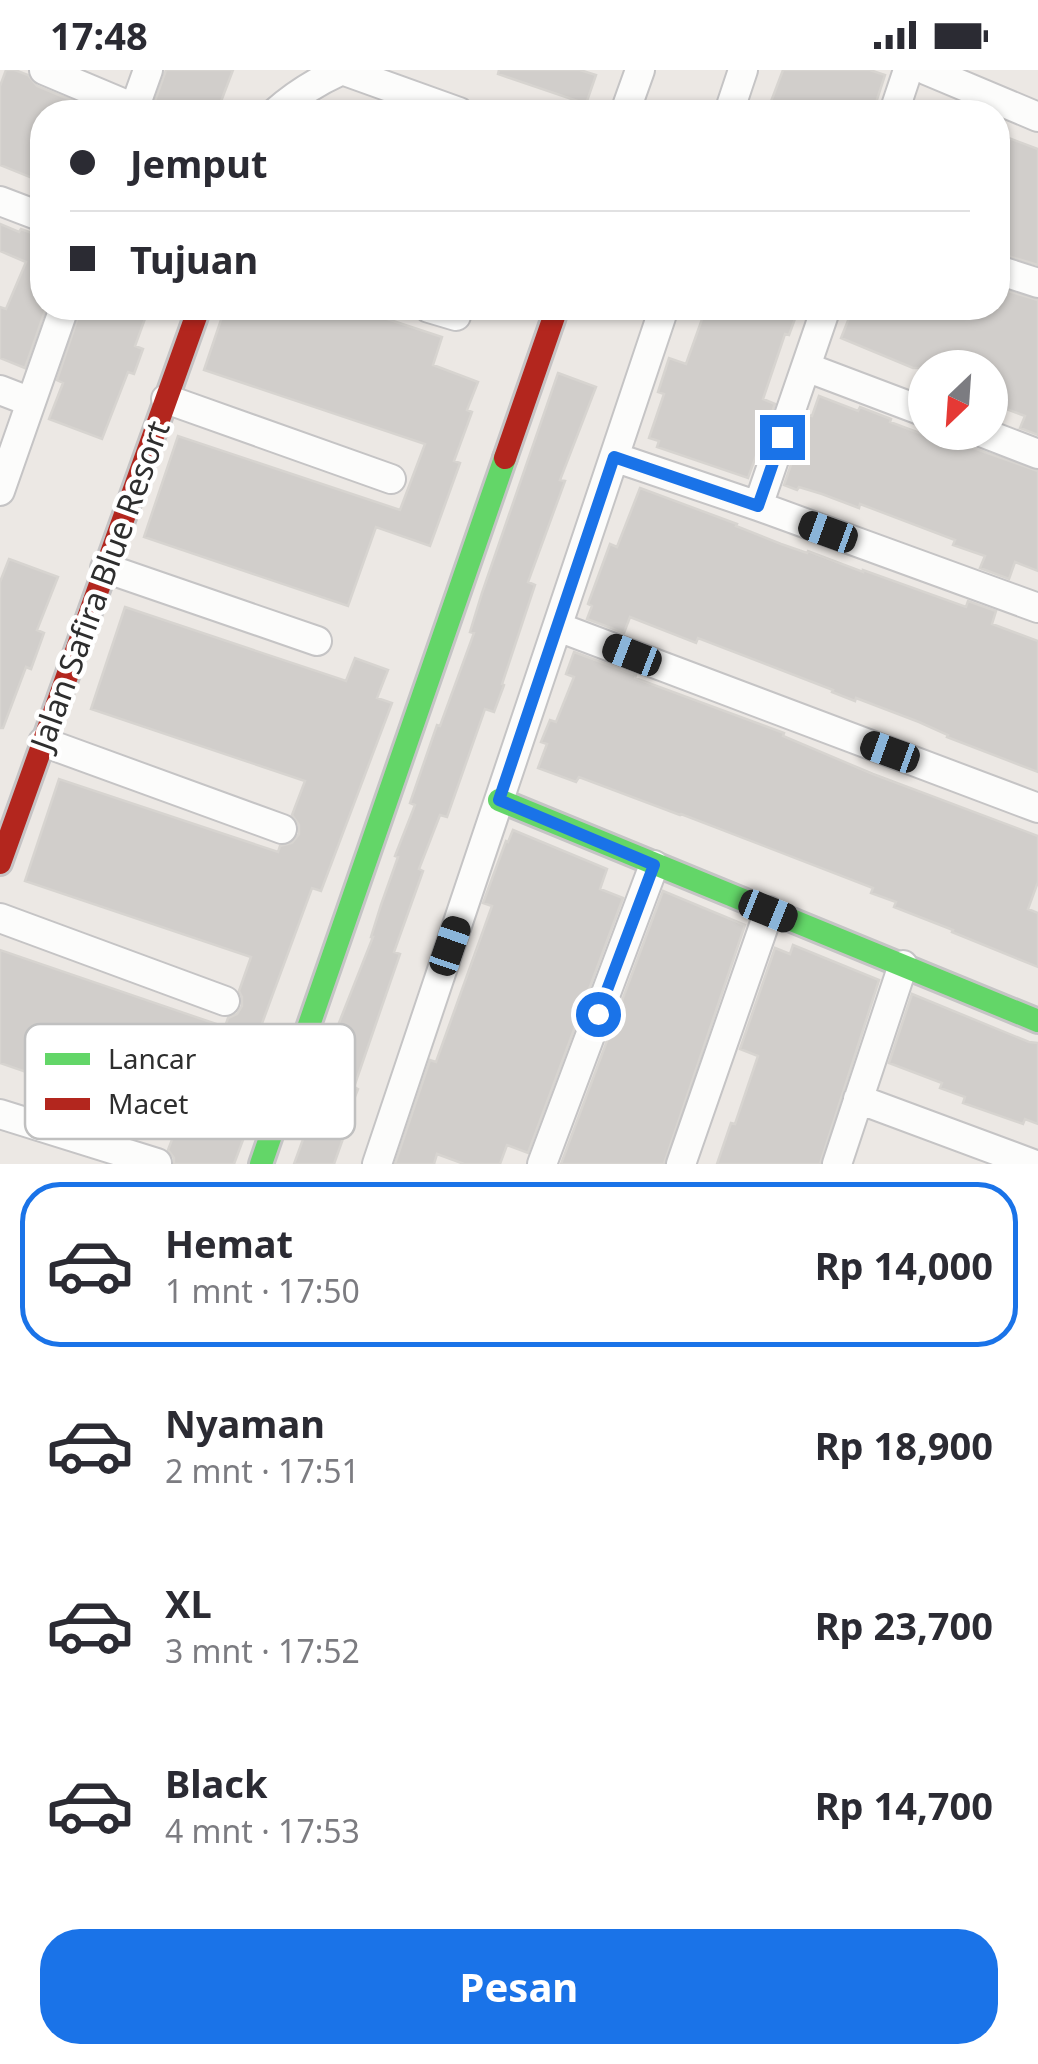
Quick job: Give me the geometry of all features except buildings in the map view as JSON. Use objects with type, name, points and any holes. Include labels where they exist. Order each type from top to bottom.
[{"type":"street","points":[[44,70],[111,100]]},
{"type":"street","points":[[137,100],[148,70]]},
{"type":"street","points":[[290,100],[342,70],[426,100]]},
{"type":"street","points":[[629,100],[640,70]]},
{"type":"street","points":[[733,100],[744,70]]},
{"type":"street","points":[[898,100],[908,70]]},
{"type":"street","points":[[926,70],[997,100]]},
{"type":"street","points":[[1010,105],[1038,117]]},
{"type":"street","points":[[0,201],[30,212]]},
{"type":"street","points":[[1010,274],[1038,283]]},
{"type":"street","points":[[0,491],[60,320]]},
{"type":"street","name":"Jalan Safira Blue Resort","points":[[0,864],[194,320]]},
{"type":"street","points":[[310,1024],[554,320]]},
{"type":"street","points":[[378,1164],[660,320]]},
{"type":"street","points":[[758,506],[822,320]]},
{"type":"street","points":[[806,368],[908,406]]},
{"type":"street","points":[[0,390],[32,402]]},
{"type":"street","points":[[166,399],[391,480]]},
{"type":"street","points":[[1008,442],[1038,454]]},
{"type":"street","points":[[614,457],[1038,608]]},
{"type":"street","points":[[106,568],[317,641]]},
{"type":"street","points":[[558,627],[1038,808]]},
{"type":"street","points":[[43,742],[282,829]]},
{"type":"street","points":[[499,800],[1038,1021]]},
{"type":"street","points":[[542,1164],[654,865]]},
{"type":"street","points":[[682,1164],[768,911]]},
{"type":"street","points":[[0,918],[224,1001]]},
{"type":"street","points":[[837,1164],[903,965]]},
{"type":"street","points":[[858,1099],[1034,1164]]},
{"type":"street","points":[[0,1114],[25,1122]]},
{"type":"street","points":[[80,1139],[157,1163]]},
{"type":"street","points":[[262,1164],[271,1139]]},
{"type":"traffic: fast","points":[[309,1024],[505,458]]},
{"type":"traffic: fast","points":[[499,800],[1038,1021]]},
{"type":"traffic: fast","points":[[261,1164],[270,1139]]},
{"type":"traffic: jam","points":[[0,863],[195,320]]},
{"type":"traffic: jam","points":[[505,458],[553,320]]},
{"type":"route","points":[[598,1014],[654,865],[499,800],[614,457],[758,506],[782,437]]}]
